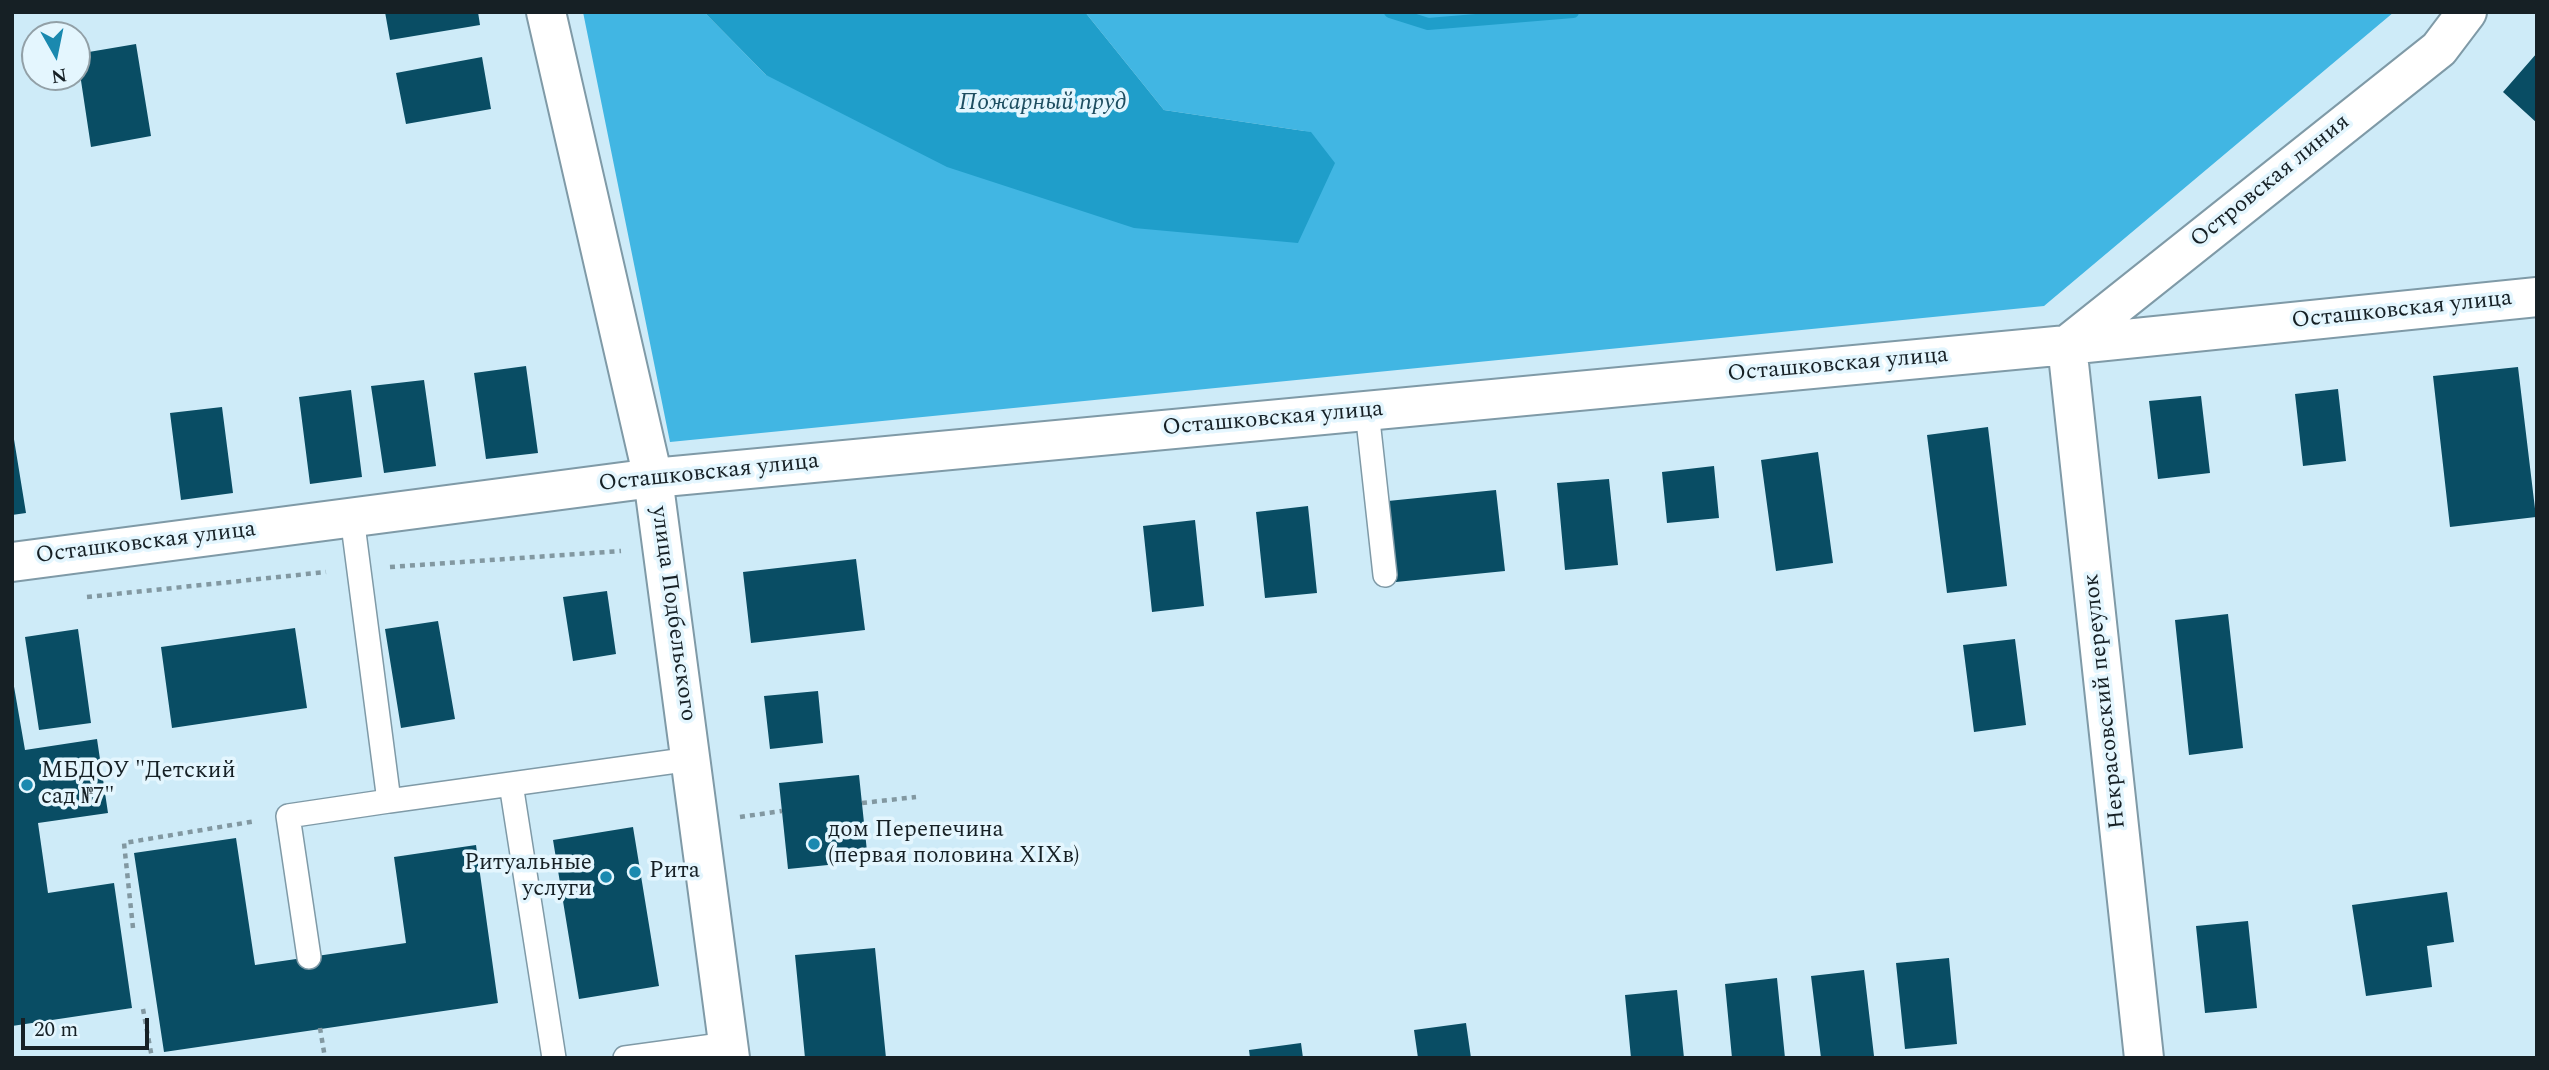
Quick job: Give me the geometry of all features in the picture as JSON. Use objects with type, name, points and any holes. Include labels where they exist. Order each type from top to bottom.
[{"type":"street","name":"улица Подбельского","points":[[546,12],[653,478],[729,1051]]},
{"type":"street","name":"Островская линия","points":[[2067,345],[2439,49],[2467,12]]},
{"type":"street","name":"Осташковская улица","points":[[12,562],[653,478],[2067,345],[2537,297]]},
{"type":"street","name":"Некрасовский переулок","points":[[2067,345],[2144,1058]]},
{"type":"lane","points":[[1367,411],[1385,575]]},
{"type":"lane","points":[[352,517],[389,801]]},
{"type":"lane","points":[[309,957],[288,816],[691,759]]},
{"type":"lane","points":[[511,784],[554,1058]]},
{"type":"lane","points":[[625,1058],[729,1051]]},
{"type":"path","points":[[77,598],[359,569],[621,549],[624,559]]},
{"type":"path","points":[[862,803],[916,797]]},
{"type":"path","points":[[133,928],[124,843],[288,816]]},
{"type":"path","points":[[143,1009],[152,1058]]},
{"type":"path","points":[[320,1028],[325,1058]]},
{"type":"shaded area","points":[[583,12],[704,12],[766,75],[1311,132],[1164,110],[1085,12],[2394,12],[2044,306],[670,442]]},
{"type":"water","name":"Пожарный пруд","points":[[704,12],[1085,12],[1164,110],[1311,132],[1335,163],[1298,243],[1134,228],[947,167],[766,75]]},
{"type":"building","points":[[385,12],[478,12],[480,25],[390,40]]},
{"type":"building","points":[[136,44],[151,136],[91,147],[83,91],[91,91],[91,52]]},
{"type":"building","points":[[2537,53],[2537,123],[2503,92]]},
{"type":"building","points":[[482,57],[491,109],[406,124],[396,73]]},
{"type":"building","points":[[526,366],[538,453],[486,459],[474,373]]},
{"type":"building","points":[[2518,367],[2536,517],[2450,527],[2433,376]]},
{"type":"building","points":[[424,380],[436,466],[384,473],[371,386]]},
{"type":"building","points":[[2338,389],[2346,461],[2303,466],[2295,394]]},
{"type":"building","points":[[351,390],[362,477],[310,484],[299,397]]},
{"type":"building","points":[[2201,396],[2210,473],[2158,479],[2149,401]]},
{"type":"building","points":[[222,407],[233,493],[181,500],[170,413]]},
{"type":"building","points":[[12,427],[26,513],[12,515]]},
{"type":"building","points":[[1988,427],[2007,586],[1947,593],[1927,435]]},
{"type":"building","points":[[1818,452],[1833,563],[1776,571],[1761,460]]},
{"type":"building","points":[[1714,466],[1719,518],[1667,523],[1662,472]]},
{"type":"building","points":[[1609,479],[1618,565],[1565,570],[1557,483]]},
{"type":"building","points":[[1496,490],[1505,571],[1396,582],[1388,501]]},
{"type":"building","points":[[1308,506],[1317,593],[1265,598],[1256,512]]},
{"type":"building","points":[[1195,520],[1204,606],[1152,612],[1143,526]]},
{"type":"building","points":[[856,559],[865,630],[751,643],[743,572]]},
{"type":"building","points":[[607,591],[616,654],[573,661],[563,597]]},
{"type":"building","points":[[2228,614],[2243,748],[2189,755],[2175,620]]},
{"type":"building","points":[[438,621],[455,719],[401,728],[385,629]]},
{"type":"building","points":[[295,628],[307,708],[172,728],[161,647]]},
{"type":"building","points":[[78,629],[91,723],[39,730],[25,637]]},
{"type":"building","points":[[2015,639],[2026,725],[1974,732],[1963,645]]},
{"type":"building","points":[[12,675],[25,750],[97,739],[108,813],[38,823],[48,893],[114,883],[132,1008],[12,1026]]},
{"type":"building","points":[[818,691],[823,743],[770,749],[764,696]]},
{"type":"building","points":[[859,775],[868,861],[788,869],[779,783]]},
{"type":"building","points":[[633,827],[659,986],[579,999],[553,840]]},
{"type":"building","points":[[236,838],[255,965],[406,943],[394,857],[476,845],[498,1003],[164,1052],[134,853]]},
{"type":"building","points":[[2447,892],[2454,942],[2427,946],[2432,987],[2366,996],[2352,905]]},
{"type":"building","points":[[2248,921],[2257,1008],[2205,1013],[2196,926]]},
{"type":"building","points":[[875,948],[886,1058],[805,1058],[795,955]]},
{"type":"building","points":[[1949,958],[1957,1044],[1905,1049],[1896,963]]},
{"type":"building","points":[[1864,970],[1874,1056],[1821,1058],[1811,976]]},
{"type":"building","points":[[1777,978],[1785,1058],[1732,1058],[1725,984]]},
{"type":"building","points":[[1677,990],[1684,1058],[1631,1058],[1625,995]]},
{"type":"building","points":[[1466,1023],[1471,1058],[1418,1058],[1414,1030]]},
{"type":"building","points":[[1301,1043],[1303,1058],[1250,1058],[1249,1050]]},
{"type":"waterway","points":[[1390,12],[1428,24],[1573,12]]},
{"type":"place","name":"МБДОУ \"Детский сад №7\"","points":[[27,785]]},
{"type":"place","name":"дом Перепечина (первая половина XIXв)","points":[[814,844]]},
{"type":"place","name":"Рита","points":[[635,872]]},
{"type":"place","name":"Ритуальные услуги","points":[[606,877]]}]
